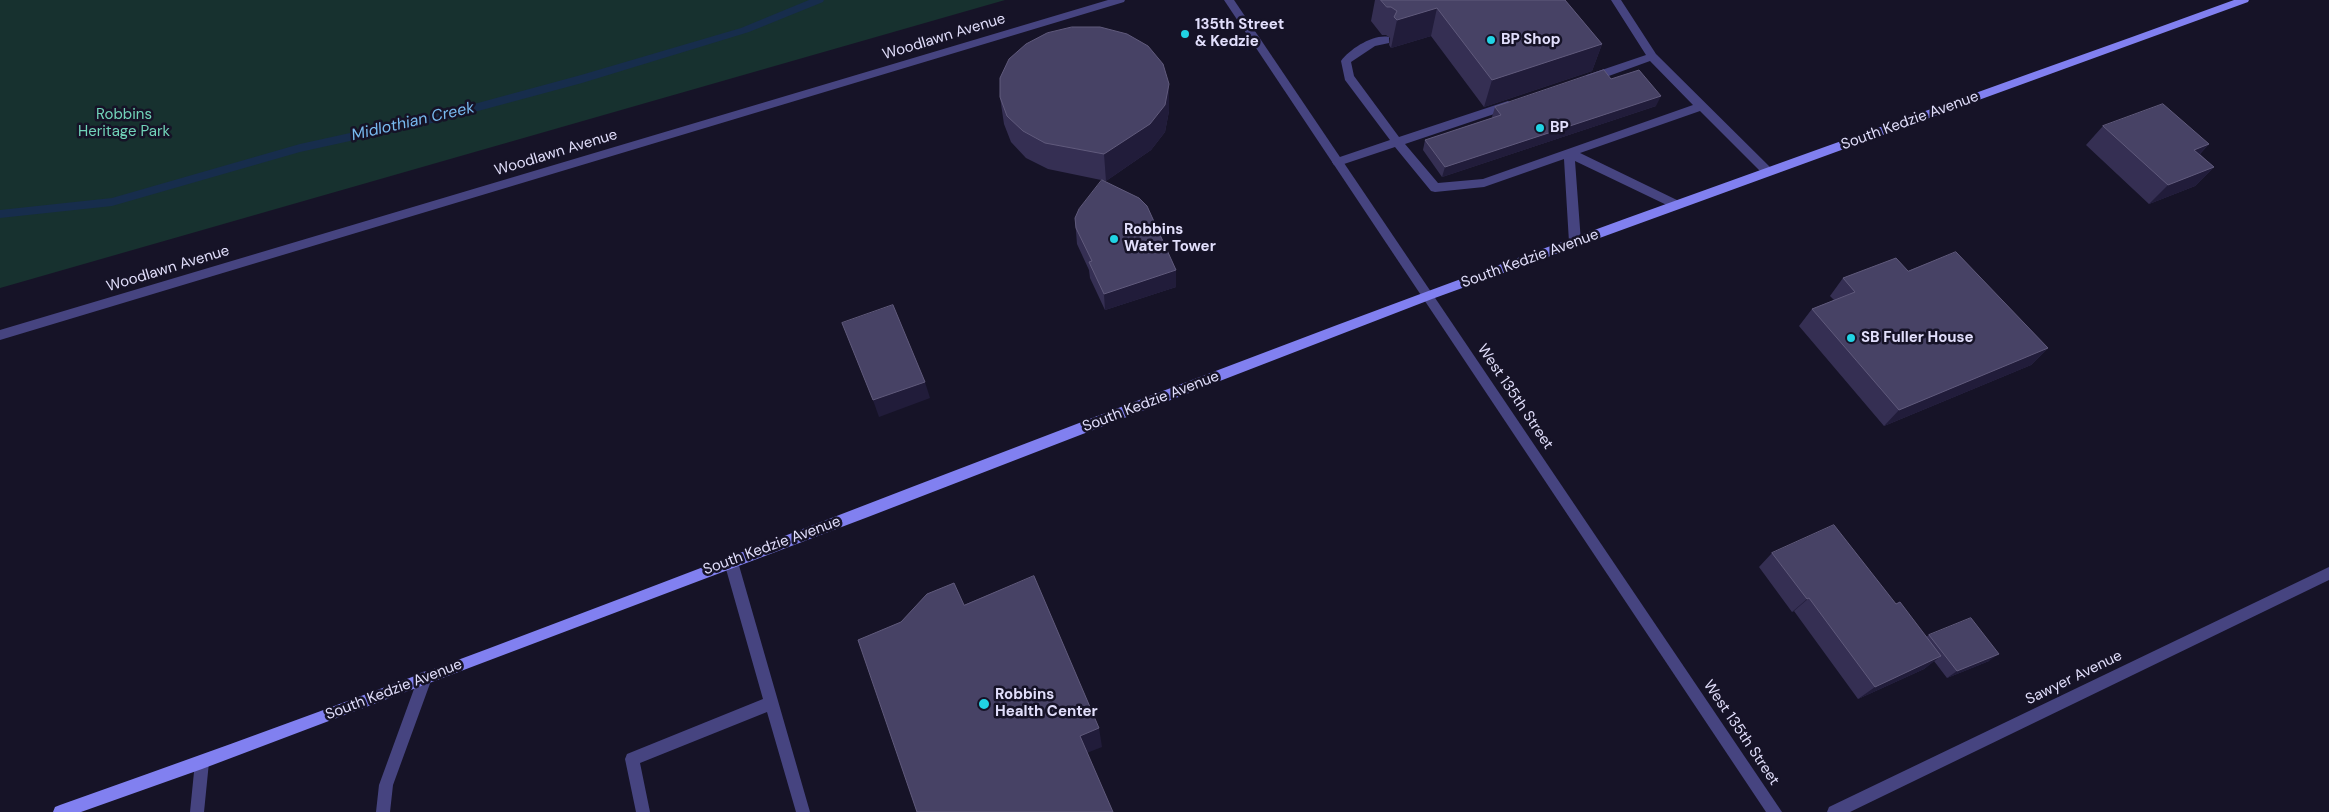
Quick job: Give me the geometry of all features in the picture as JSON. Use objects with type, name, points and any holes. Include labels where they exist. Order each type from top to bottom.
[{"type":"main road","name":"South Kedzie Avenue","points":[[60,812],[202,762],[425,678],[1428,296],[2244,0]]},
{"type":"street","name":"Woodlawn Avenue","points":[[0,335],[1120,0]]},
{"type":"street","name":"West 135th Street","points":[[1229,0],[1774,812]]},
{"type":"street","points":[[1616,0],[1652,58],[1768,172]]},
{"type":"street","points":[[1385,40],[1372,43],[1346,61],[1349,77],[1397,142],[1435,188],[1484,183],[1701,106]]},
{"type":"street","points":[[1576,83],[1652,58]]},
{"type":"street","points":[[1338,162],[1520,102]]},
{"type":"street","points":[[1569,153],[1677,205]]},
{"type":"street","points":[[1569,153],[1575,242]]},
{"type":"street","points":[[731,562],[803,812]]},
{"type":"street","name":"Sawyer Avenue","points":[[1834,812],[2329,573]]},
{"type":"street","points":[[383,812],[386,785],[425,678]]},
{"type":"street","points":[[643,812],[632,759],[772,703]]},
{"type":"street","points":[[197,812],[202,762]]},
{"type":"green space","name":"Robbins Heritage Park","points":[[0,0],[1005,0],[0,288]]},
{"type":"building","points":[[1381,0],[1565,0],[1602,44],[1492,80],[1437,8],[1397,20],[1394,17],[1397,11],[1387,7]]},
{"type":"building","points":[[1072,27],[1100,27],[1127,34],[1148,46],[1163,64],[1169,84],[1165,105],[1150,124],[1104,154],[1045,143],[1023,131],[1007,116],[1000,97],[1000,78],[1009,59],[1026,44],[1047,33]]},
{"type":"building","name":"BP","points":[[1604,70],[1611,79],[1639,70],[1661,96],[1445,167],[1425,140],[1501,115],[1495,107]]},
{"type":"building","points":[[2163,104],[2209,144],[2194,150],[2214,167],[2168,185],[2103,126]]},
{"type":"building","points":[[1102,180],[1139,198],[1147,206],[1176,270],[1104,294],[1089,262],[1092,261],[1076,228],[1075,218],[1079,209]]},
{"type":"building","points":[[1956,252],[2048,348],[1899,410],[1812,309],[1855,292],[1843,278],[1896,258],[1908,271]]},
{"type":"building","points":[[893,305],[925,382],[873,400],[842,323]]},
{"type":"building","points":[[1834,525],[1896,604],[1900,602],[1941,656],[1875,687],[1809,598],[1807,599],[1772,553]]},
{"type":"building","name":"Robbins Health Center","points":[[1034,576],[1099,728],[1080,736],[1113,812],[917,812],[858,640],[901,622],[927,594],[954,583],[964,605]]},
{"type":"building","points":[[1971,618],[1999,654],[1957,671],[1929,635]]},
{"type":"waterway","name":"Midlothian Creek","points":[[0,214],[112,202],[300,148],[441,117],[582,79],[745,30],[819,0]]},
{"type":"place","name":"135th Street & Kedzie","points":[[1185,34]]},
{"type":"place","name":"BP Shop","points":[[1491,40]]},
{"type":"place","name":"BP","points":[[1540,128]]},
{"type":"place","name":"Robbins Water Tower","points":[[1114,239]]},
{"type":"place","name":"SB Fuller House","points":[[1851,338]]},
{"type":"place","name":"Robbins Health Center","points":[[984,704]]}]
